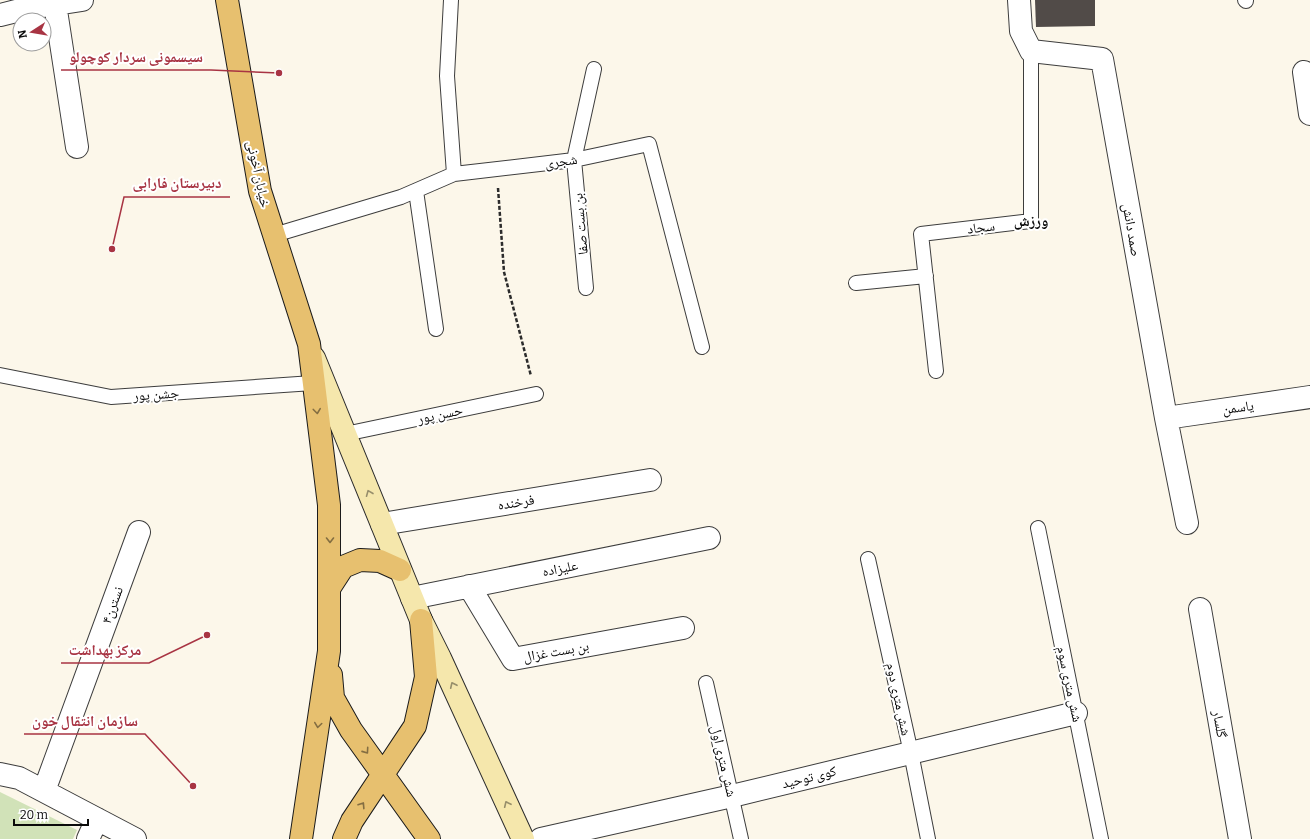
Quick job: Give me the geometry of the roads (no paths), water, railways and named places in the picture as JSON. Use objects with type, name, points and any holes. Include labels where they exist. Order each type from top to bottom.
[{"type":"main road","name":"خیابان آخونی","points":[[227,0],[260,191],[309,344],[329,505],[329,651]]},
{"type":"main road","points":[[309,344],[421,620],[523,839]]},
{"type":"main road","points":[[330,587],[343,568],[360,560],[380,561],[400,570]]},
{"type":"main road","points":[[344,839],[352,821],[414,726],[426,677],[421,620]]},
{"type":"main road","points":[[329,651],[333,698],[351,730],[428,839]]},
{"type":"main road","points":[[301,839],[329,651]]},
{"type":"street","points":[[0,15],[24,5],[55,4],[82,0]]},
{"type":"street","points":[[1019,0],[1020,31],[1031,51]]},
{"type":"street","points":[[55,4],[77,147]]},
{"type":"street","name":"صمد دانش","points":[[1031,51],[1102,59],[1166,418],[1187,523]]},
{"type":"street","points":[[1304,72],[1310,114]]},
{"type":"street","name":"یاسمن","points":[[1166,418],[1310,397]]},
{"type":"street","name":"فرخنده","points":[[382,524],[650,480]]},
{"type":"street","name":"نسترن۴","points":[[44,791],[139,532]]},
{"type":"street","name":"علیزاده","points":[[412,598],[709,538]]},
{"type":"street","name":"بن بست غزال","points":[[470,586],[513,659],[683,628]]},
{"type":"street","name":"گلسار","points":[[1200,609],[1240,839]]},
{"type":"street","name":"کوی توحید","points":[[541,839],[732,796],[1076,713]]},
{"type":"street","points":[[0,774],[19,778],[134,839]]},
{"type":"street","points":[[88,839],[97,819]]},
{"type":"lane","points":[[451,0],[447,76],[454,174]]},
{"type":"lane","name":"سجاد","points":[[936,371],[922,234],[1032,221],[1031,51]]},
{"type":"lane","name":"بن بست صفا","points":[[586,288],[574,160],[594,69]]},
{"type":"lane","name":"شجری","points":[[274,235],[401,197],[454,174],[574,160],[650,144],[702,347]]},
{"type":"lane","points":[[416,191],[436,329]]},
{"type":"lane","points":[[856,283],[926,276]]},
{"type":"lane","name":"جشن پور","points":[[0,375],[110,397],[314,383]]},
{"type":"lane","name":"حسن پور","points":[[345,434],[536,394]]},
{"type":"lane","name":"شش متری سوم","points":[[1038,528],[1101,839]]},
{"type":"lane","name":"شش متری دوم","points":[[868,559],[911,753],[928,839]]},
{"type":"lane","name":"شش متری اول","points":[[706,683],[741,839]]},
{"type":"place","name":"سیسمونی سردار کوچولو","points":[[279,73]]},
{"type":"place","name":"دبیرستان فارابی","points":[[112,249]]},
{"type":"place","name":"مرکز بهداشت","points":[[207,635]]},
{"type":"place","name":"سازمان انتقال خون","points":[[193,786]]},
{"type":"district","name":"ورزش","points":[[1031,221]]}]
